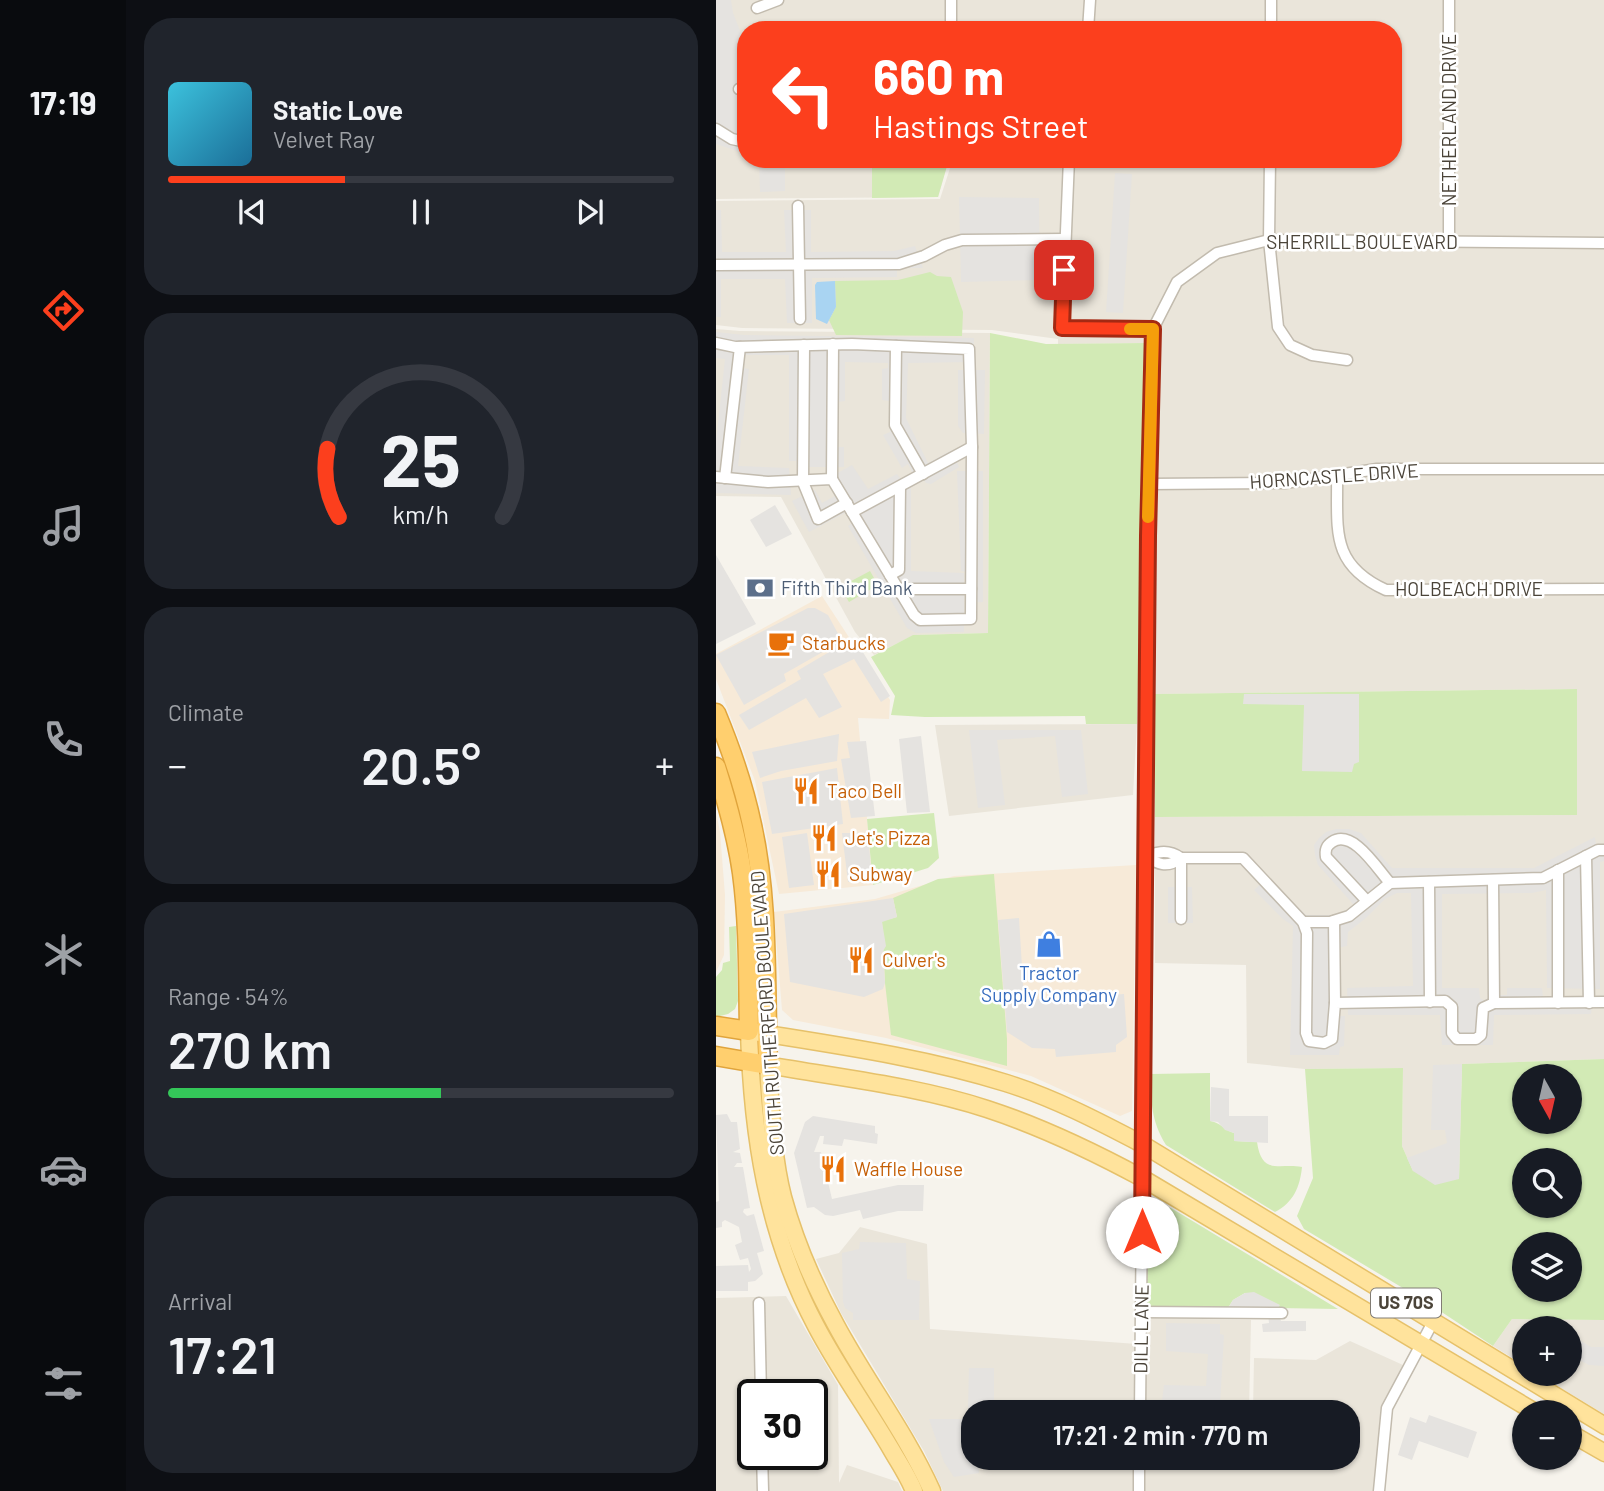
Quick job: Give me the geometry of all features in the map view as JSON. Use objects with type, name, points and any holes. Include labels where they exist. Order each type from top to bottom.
[{"type":"highway","name":"SOUTH RUTHERFORD BOULEVARD","points":[[716,713],[730,748],[752,825],[757,853],[762,905],[759,1063]]},
{"type":"highway","name":"SOUTH RUTHERFORD BOULEVARD","points":[[716,767],[732,818],[742,874],[758,1033]]},
{"type":"highway","name":"US 70S","points":[[716,1026],[758,1033]]},
{"type":"highway","name":"US 70S","points":[[716,1056],[759,1063]]},
{"type":"main road","name":"US 70S","points":[[758,1033],[934,1064],[1007,1083],[1074,1109],[1142,1144],[1604,1426]]},
{"type":"main road","name":"US 70S","points":[[759,1063],[913,1091],[984,1108],[1070,1141],[1142,1178],[1515,1400]]},
{"type":"main road","name":"SOUTH RUTHERFORD BOULEVARD","points":[[759,1063],[762,1174],[774,1225],[797,1286],[816,1326],[914,1491]]},
{"type":"main road","name":"SOUTH RUTHERFORD BOULEVARD","points":[[759,1063],[783,1196],[816,1286],[836,1326],[900,1431],[932,1491]]},
{"type":"main road","points":[[1582,1440],[1604,1453]]},
{"type":"street","points":[[757,8],[778,0]]},
{"type":"street","points":[[951,0],[952,21]]},
{"type":"street","points":[[1088,21],[1089,0]]},
{"type":"street","points":[[1271,0],[1271,21]]},
{"type":"street","name":"NETHERLAND DRIVE","points":[[1449,0],[1449,241]]},
{"type":"street","points":[[716,129],[737,140]]},
{"type":"street","points":[[1068,168],[1062,328],[1153,329]]},
{"type":"street","points":[[1270,168],[1269,240],[1278,327],[1290,345],[1312,355],[1347,360]]},
{"type":"street","points":[[798,206],[800,319]]},
{"type":"street","points":[[716,265],[899,264],[962,240],[1064,239]]},
{"type":"street","name":"SHERRILL BOULEVARD","points":[[1151,364],[1153,329],[1177,282],[1217,253],[1269,240],[1604,243]]},
{"type":"street","points":[[716,343],[740,347],[833,344],[969,349],[972,447],[971,620],[920,620],[914,615],[832,479],[833,344]]},
{"type":"street","points":[[804,345],[803,482],[818,519],[847,503]]},
{"type":"street","points":[[896,346],[896,425],[923,474]]},
{"type":"street","points":[[740,347],[720,478],[768,482],[832,479]]},
{"type":"street","name":"DILL LANE","points":[[1140,1400],[1151,364]]},
{"type":"street","points":[[852,512],[972,447]]},
{"type":"street","name":"HORNCASTLE DRIVE","points":[[1149,484],[1285,483],[1377,469],[1604,469]]},
{"type":"street","name":"HOLBEACH DRIVE","points":[[1337,475],[1340,545],[1347,561],[1357,573],[1386,590],[1604,589]]},
{"type":"street","points":[[890,575],[899,570],[900,487]]},
{"type":"street","points":[[901,594],[910,589],[971,589]]},
{"type":"street","points":[[1367,901],[1326,857],[1325,851],[1329,844],[1345,839],[1356,844],[1390,883]]},
{"type":"street","points":[[1303,922],[1334,921],[1349,916],[1390,883],[1543,878],[1604,850]]},
{"type":"street","points":[[1144,856],[1160,865],[1173,864],[1180,858],[1243,858],[1303,922],[1307,933],[1306,1033],[1309,1041],[1324,1043],[1332,1039],[1336,1003],[1334,921]]},
{"type":"street","points":[[1586,856],[1589,1003]]},
{"type":"street","points":[[1180,858],[1181,919]]},
{"type":"street","points":[[1558,870],[1558,1003]]},
{"type":"street","points":[[1493,880],[1494,1003]]},
{"type":"street","points":[[1429,882],[1430,1002]]},
{"type":"street","points":[[1336,1003],[1445,1002],[1452,1007],[1452,1033],[1457,1039],[1476,1039],[1481,1035],[1483,1008],[1494,1003],[1604,1003]]},
{"type":"street","points":[[759,1303],[761,1379]]},
{"type":"street","points":[[1141,1312],[1282,1313]]},
{"type":"street","points":[[1379,1491],[1387,1408],[1434,1320]]},
{"type":"street","points":[[762,1470],[763,1491]]},
{"type":"street","points":[[1139,1470],[1139,1491]]},
{"type":"shaded area","points":[[716,0],[1604,0],[1604,1059],[1462,1064],[1459,1179],[1413,1171],[1402,1146],[1403,1068],[1305,1069],[1247,1063],[1246,965],[1155,963],[1155,817],[1577,815],[1577,689],[1154,694],[1157,343],[1058,344],[1058,339],[992,330],[742,328],[716,325],[716,201],[940,199],[950,168],[1402,168],[1402,21],[737,21],[737,168],[946,168],[938,197],[716,199]]},
{"type":"shaded area","points":[[716,0],[731,0],[737,23],[737,151],[716,144]]},
{"type":"shaded area","points":[[759,168],[785,168],[785,191],[760,192]]},
{"type":"shaded area","points":[[1115,173],[1132,174],[1123,313],[1106,312]]},
{"type":"shaded area","points":[[959,197],[1039,198],[1040,280],[961,282]]},
{"type":"shaded area","points":[[716,210],[721,210],[722,252],[786,252],[784,210],[811,210],[811,252],[894,251],[915,246],[923,268],[897,268],[897,277],[812,278],[812,323],[787,323],[785,279],[721,279],[721,317],[716,317]]},
{"type":"shaded area","points":[[716,329],[990,333],[988,633],[914,635],[874,655],[855,632],[781,497],[716,496]]},
{"type":"shaded area","points":[[716,332],[744,335],[974,338],[973,362],[908,363],[906,418],[928,463],[952,450],[959,467],[931,484],[923,479],[917,482],[908,464],[902,468],[883,435],[890,432],[889,401],[882,400],[882,369],[888,368],[888,363],[845,362],[845,401],[837,402],[837,447],[844,447],[844,467],[797,467],[796,461],[789,461],[789,355],[745,355],[743,368],[749,369],[738,466],[789,468],[791,495],[716,493],[716,442],[725,359],[716,358]]},
{"type":"shaded area","points":[[958,370],[985,370],[984,434],[963,433],[958,426]]},
{"type":"shaded area","points":[[852,465],[868,489],[897,474],[902,481],[854,507],[836,474]]},
{"type":"shaded area","points":[[957,471],[983,471],[983,602],[966,603],[966,572],[961,571]]},
{"type":"shaded area","points":[[911,486],[911,571],[964,573],[964,632],[916,633],[907,628],[848,526],[854,522],[851,515]]},
{"type":"shaded area","points":[[815,490],[822,503],[835,496],[845,513],[809,532],[792,501]]},
{"type":"shaded area","points":[[775,505],[792,534],[766,547],[750,520]]},
{"type":"shaded area","points":[[716,555],[756,624],[716,644]]},
{"type":"shaded area","points":[[822,596],[890,700],[889,719],[858,718],[873,885],[779,894],[755,781],[716,679],[716,654]]},
{"type":"shaded area","points":[[808,608],[815,608],[828,615],[842,641],[784,674],[786,681],[744,705],[716,655]]},
{"type":"shaded area","points":[[856,641],[890,696],[881,702],[854,659],[823,674],[842,707],[819,718],[806,698],[749,730],[739,715],[801,679],[797,671],[836,648]]},
{"type":"shaded area","points":[[1244,694],[1359,694],[1359,762],[1354,764],[1352,772],[1302,771],[1304,705],[1243,704]]},
{"type":"shaded area","points":[[1137,724],[1133,795],[949,816],[935,725]]},
{"type":"shaded area","points":[[969,730],[1081,730],[1088,794],[1062,797],[1055,736],[997,740],[1005,805],[978,808]]},
{"type":"shaded area","points":[[839,734],[837,761],[781,771],[760,778],[752,752]]},
{"type":"shaded area","points":[[921,736],[930,812],[907,813],[899,739]]},
{"type":"shaded area","points":[[866,741],[875,816],[851,818],[841,759],[850,758],[847,742]]},
{"type":"shaded area","points":[[837,768],[843,824],[772,834],[762,782]]},
{"type":"shaded area","points":[[716,812],[725,895],[724,955],[716,972]]},
{"type":"shaded area","points":[[1336,829],[1361,833],[1392,868],[1534,868],[1595,837],[1596,845],[1605,845],[1604,861],[1600,862],[1600,989],[1547,988],[1546,890],[1532,893],[1442,894],[1442,988],[1479,988],[1480,998],[1494,1007],[1497,995],[1507,995],[1507,988],[1542,988],[1543,997],[1593,997],[1591,1014],[1494,1015],[1493,1045],[1442,1045],[1440,1015],[1348,1015],[1347,988],[1413,986],[1411,893],[1397,893],[1385,899],[1348,932],[1347,946],[1337,948],[1339,1016],[1345,1016],[1344,1046],[1340,1047],[1339,1055],[1290,1055],[1293,926],[1254,890],[1267,878],[1306,915],[1339,915],[1354,905],[1318,865],[1315,855],[1314,845],[1319,838]]},
{"type":"shaded area","points":[[807,833],[814,885],[789,888],[782,837]]},
{"type":"shaded area","points":[[842,833],[868,833],[872,880],[848,882]]},
{"type":"shaded area","points":[[1136,865],[1132,1111],[1120,1116],[1031,1076],[886,1038],[793,1020],[782,1010],[774,912],[875,899],[954,876]]},
{"type":"shaded area","points":[[1168,887],[1192,887],[1193,923],[1168,923]]},
{"type":"shaded area","points":[[893,898],[897,917],[882,922],[886,946],[883,951],[883,989],[864,997],[790,982],[784,914]]},
{"type":"shaded area","points":[[1019,918],[1024,1000],[1124,994],[1127,1037],[1116,1045],[1116,1052],[1056,1057],[1055,1049],[1032,1048],[1007,1032],[998,920]]},
{"type":"shaded area","points":[[1462,1064],[1459,1179],[1435,1185],[1413,1171],[1407,1158],[1447,1143],[1445,1130],[1431,1130],[1433,1065]]},
{"type":"shaded area","points":[[1211,1087],[1229,1089],[1229,1116],[1268,1116],[1268,1143],[1234,1141],[1234,1133],[1225,1130],[1218,1122],[1210,1121]]},
{"type":"shaded area","points":[[727,1114],[731,1122],[737,1122],[740,1149],[733,1152],[740,1153],[742,1163],[737,1163],[734,1167],[743,1167],[750,1208],[744,1209],[743,1212],[747,1216],[754,1214],[764,1251],[757,1253],[763,1274],[755,1281],[748,1282],[748,1291],[716,1291],[716,1266],[748,1265],[749,1272],[751,1269],[748,1258],[740,1260],[735,1245],[742,1242],[739,1227],[725,1220],[722,1227],[716,1228],[716,1202],[719,1201],[716,1115]]},
{"type":"shaded area","points":[[813,1116],[875,1126],[875,1133],[878,1134],[877,1144],[844,1139],[842,1146],[823,1144],[824,1136],[820,1136],[814,1152],[821,1152],[832,1199],[898,1185],[924,1185],[923,1211],[898,1211],[863,1219],[860,1210],[833,1216],[825,1215],[814,1207],[807,1208],[794,1153],[805,1122]]},
{"type":"shaded area","points":[[860,1227],[927,1244],[930,1329],[1137,1344],[1137,1400],[961,1400],[961,1470],[1136,1470],[1135,1491],[943,1491],[924,1451],[841,1313],[816,1259],[839,1253]]},
{"type":"shaded area","points":[[860,1242],[906,1243],[907,1279],[920,1281],[919,1320],[853,1320],[853,1313],[845,1308],[843,1302],[842,1253],[859,1249]]},
{"type":"shaded area","points":[[1254,1292],[1280,1305],[1278,1308],[1228,1308],[1233,1300],[1245,1293]]},
{"type":"shaded area","points":[[786,1296],[838,1385],[839,1483],[847,1465],[898,1482],[902,1491],[716,1491],[716,1298]]},
{"type":"shaded area","points":[[1268,1314],[1279,1314],[1281,1321],[1306,1321],[1306,1331],[1263,1332],[1262,1324],[1269,1323]]},
{"type":"shaded area","points":[[1146,1319],[1251,1320],[1249,1400],[1145,1400]]},
{"type":"shaded area","points":[[1512,1319],[1512,1358],[1493,1346]]},
{"type":"shaded area","points":[[1582,1320],[1604,1320],[1604,1414],[1558,1386],[1582,1386]]},
{"type":"shaded area","points":[[1166,1323],[1220,1324],[1220,1334],[1224,1335],[1220,1400],[1162,1400],[1164,1385],[1206,1386],[1208,1354],[1166,1351]]},
{"type":"shaded area","points":[[1350,1341],[1403,1365],[1380,1417],[1375,1491],[1143,1491],[1144,1470],[1360,1470],[1360,1400],[1253,1400],[1254,1358],[1316,1360]]},
{"type":"shaded area","points":[[1582,1341],[1591,1347],[1604,1347],[1604,1366],[1589,1365],[1582,1361]]},
{"type":"shaded area","points":[[969,1368],[994,1368],[994,1400],[968,1400]]},
{"type":"shaded area","points":[[1429,1415],[1477,1432],[1468,1458],[1419,1441],[1412,1460],[1398,1455],[1410,1417],[1426,1423]]},
{"type":"shaded area","points":[[929,1419],[961,1419],[961,1470],[979,1470],[979,1473],[954,1477],[944,1462]]},
{"type":"green space","points":[[872,168],[946,168],[938,197],[872,198]]},
{"type":"green space","points":[[930,272],[937,276],[951,277],[963,312],[962,336],[836,335],[829,320],[836,307],[835,281],[898,280]]},
{"type":"green space","points":[[990,333],[1046,344],[1146,343],[1137,724],[1086,724],[1085,716],[891,715],[895,696],[871,657],[913,635],[988,633]]},
{"type":"green space","points":[[870,571],[878,585],[849,602],[840,587]]},
{"type":"green space","points":[[1577,689],[1577,815],[1155,817],[1154,694]]},
{"type":"green space","points":[[934,813],[939,858],[928,868],[873,885],[867,819]]},
{"type":"green space","points":[[994,874],[1007,1066],[891,1035],[885,983],[882,921],[897,917],[893,898],[938,879]]},
{"type":"green space","points":[[736,926],[738,1001],[735,1009],[716,1017],[716,977],[722,970],[723,963],[730,961],[729,927]]},
{"type":"green space","points":[[1604,1059],[1604,1320],[1582,1320],[1582,1316],[1512,1316],[1493,1346],[1428,1303],[1304,1229],[1297,1216],[1313,1178],[1305,1069],[1403,1068],[1402,1146],[1413,1171],[1459,1179],[1462,1064]]},
{"type":"green space","points":[[1210,1073],[1210,1121],[1234,1133],[1234,1141],[1257,1142],[1259,1153],[1267,1164],[1302,1167],[1294,1194],[1287,1204],[1275,1212],[1166,1145],[1161,1136],[1153,1111],[1151,1074]]},
{"type":"green space","points":[[1171,1208],[1338,1309],[1278,1308],[1279,1305],[1245,1293],[1233,1300],[1228,1308],[1155,1309],[1146,1304],[1148,1215],[1150,1211]]},
{"type":"water","points":[[835,281],[836,307],[827,324],[816,319],[815,285],[817,282]]},
{"type":"slow traffic","points":[[1130,329],[1153,329],[1148,517]]},
{"type":"place","name":"Fifth Third Bank","points":[[760,588]]},
{"type":"place","name":"Starbucks","points":[[781,643]]},
{"type":"place","name":"Taco Bell","points":[[806,791]]},
{"type":"place","name":"Jet's Pizza","points":[[824,838]]},
{"type":"place","name":"Subway","points":[[828,874]]},
{"type":"place","name":"Tractor Supply Company","points":[[1049,944]]},
{"type":"place","name":"Culver's","points":[[861,960]]},
{"type":"place","name":"Waffle House","points":[[833,1169]]},
{"type":"route","points":[[1064,270],[1062,328],[1153,329],[1148,536],[1142,1232]]}]
